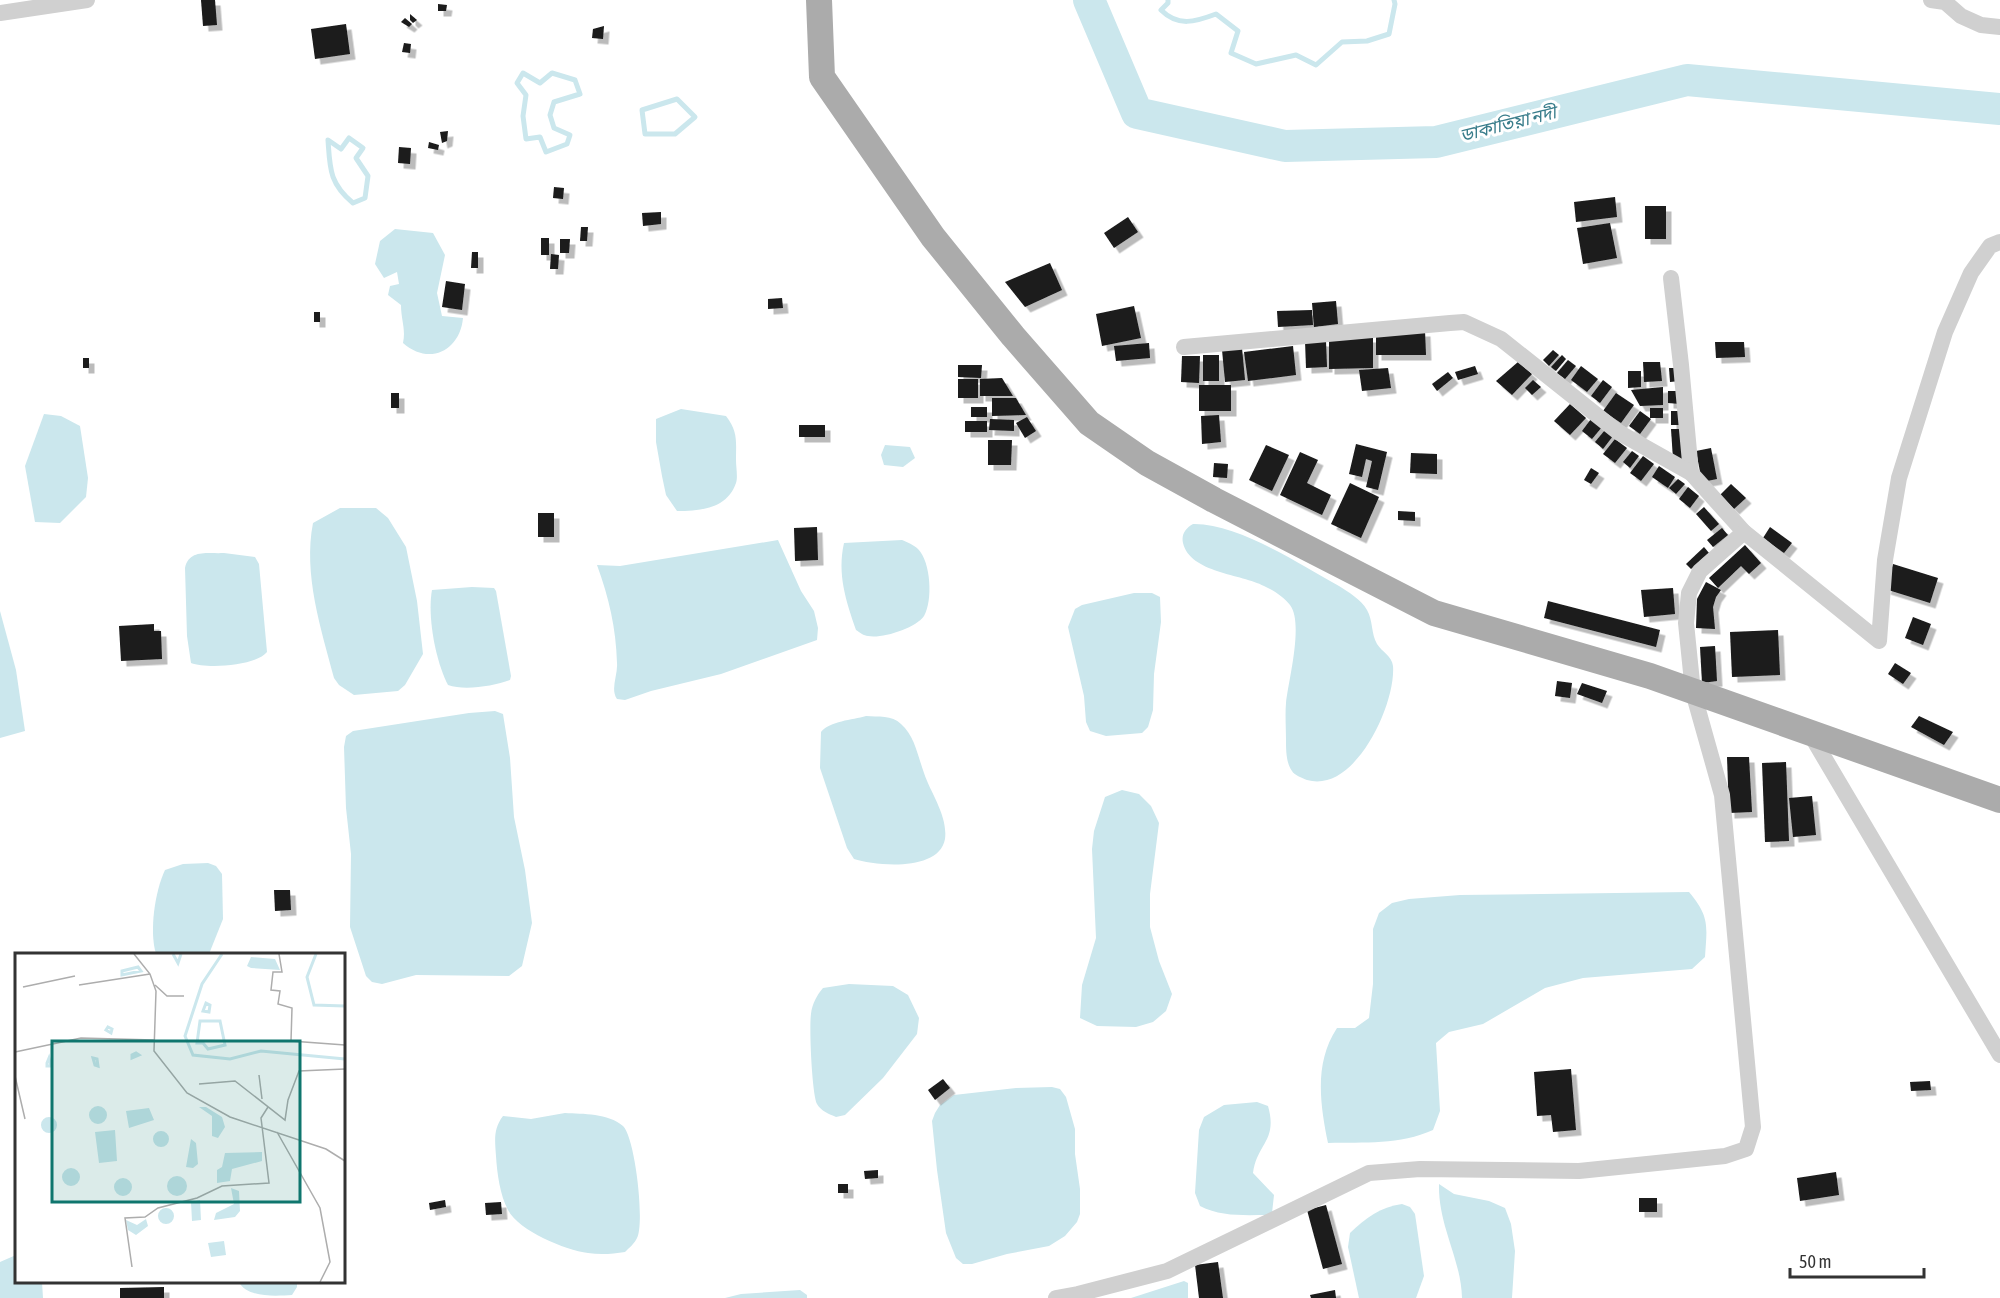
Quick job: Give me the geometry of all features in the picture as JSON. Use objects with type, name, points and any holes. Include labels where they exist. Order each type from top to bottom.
[{"type":"main road","points":[[819,0],[822,77],[933,237],[1013,336],[1089,423],[1147,463],[1434,613],[1650,676],[2000,800]]},
{"type":"street","points":[[0,13],[87,0]]},
{"type":"street","points":[[1931,0],[1945,2],[1961,16],[1981,25],[2000,27]]},
{"type":"street","points":[[1184,347],[1464,322],[1501,339],[1618,432],[1691,472],[1744,531],[1879,641],[1885,560],[1899,478],[1945,332],[1971,273],[1990,246],[2000,242]]},
{"type":"street","points":[[1671,278],[1682,365],[1691,472]]},
{"type":"street","points":[[1056,1298],[1167,1271],[1369,1173],[1420,1169],[1579,1171],[1725,1156],[1746,1149],[1753,1127],[1722,795],[1694,692],[1686,623],[1689,593],[1700,571],[1744,531]]},
{"type":"street","points":[[1809,732],[2000,1055]]},
{"type":"water","points":[[395,229],[433,233],[445,255],[437,293],[442,316],[463,318],[456,339],[442,352],[423,353],[403,343],[401,305],[388,295],[390,286],[399,284],[397,272],[384,278],[375,264],[380,241]]},
{"type":"water","points":[[681,409],[726,416],[734,432],[736,483],[726,498],[712,507],[677,511],[666,495],[656,442],[656,419]]},
{"type":"water","points":[[44,414],[61,416],[80,426],[88,478],[86,497],[60,523],[35,522],[25,466]]},
{"type":"water","points":[[885,445],[910,447],[915,458],[903,467],[884,465],[881,455]]},
{"type":"water","points":[[340,508],[376,508],[388,518],[406,547],[417,601],[423,654],[405,685],[398,691],[354,695],[339,685],[334,678],[315,601],[310,542],[313,523]]},
{"type":"water","points":[[1193,524],[1211,525],[1229,530],[1268,546],[1339,586],[1358,599],[1367,610],[1375,640],[1392,663],[1392,682],[1388,702],[1369,742],[1356,760],[1341,773],[1325,781],[1307,780],[1294,774],[1289,764],[1286,748],[1286,708],[1296,625],[1290,605],[1285,599],[1264,586],[1206,567],[1196,561],[1188,553],[1183,543],[1185,532]]},
{"type":"water","points":[[778,540],[801,591],[814,611],[818,628],[817,640],[721,674],[651,691],[625,700],[617,699],[614,691],[617,663],[613,625],[597,565],[620,566]]},
{"type":"water","points":[[902,540],[918,549],[926,563],[929,582],[927,609],[924,616],[914,625],[898,632],[882,636],[865,635],[856,630],[846,598],[842,577],[844,543]]},
{"type":"water","points":[[224,553],[255,557],[259,564],[267,652],[261,657],[242,663],[198,665],[191,663],[187,636],[185,568],[187,562],[195,555]]},
{"type":"water","points":[[494,588],[496,591],[511,676],[510,680],[487,686],[455,687],[448,685],[436,652],[431,613],[432,590]]},
{"type":"water","points":[[1134,593],[1152,593],[1160,597],[1161,622],[1154,674],[1153,710],[1148,727],[1142,733],[1106,736],[1090,731],[1086,722],[1084,696],[1068,627],[1075,609],[1082,605]]},
{"type":"water","points":[[0,611],[16,670],[25,731],[0,738]]},
{"type":"water","points":[[495,711],[503,714],[510,758],[514,817],[525,870],[532,923],[522,966],[509,976],[416,975],[382,984],[372,982],[366,976],[350,927],[351,854],[346,808],[344,747],[346,736],[353,731]]},
{"type":"water","points":[[866,716],[893,719],[906,729],[938,805],[944,822],[945,839],[940,850],[919,862],[891,864],[864,862],[854,859],[847,848],[820,768],[821,732],[836,723]]},
{"type":"water","points":[[1122,790],[1139,794],[1151,806],[1159,823],[1150,894],[1150,927],[1159,961],[1172,994],[1166,1011],[1153,1022],[1136,1027],[1097,1026],[1080,1018],[1082,985],[1096,938],[1092,849],[1094,831],[1105,797]]},
{"type":"water","points":[[208,863],[216,866],[222,874],[223,919],[209,953],[156,953],[153,934],[154,911],[161,879],[165,870],[183,864]]},
{"type":"water","points":[[1689,892],[1701,908],[1706,922],[1705,957],[1692,969],[1583,978],[1545,988],[1483,1024],[1449,1032],[1436,1043],[1440,1111],[1433,1130],[1395,1140],[1328,1143],[1321,1099],[1325,1055],[1337,1028],[1355,1028],[1369,1018],[1373,984],[1373,929],[1379,913],[1392,903],[1409,899],[1460,895]]},
{"type":"water","points":[[849,984],[893,986],[908,995],[919,1018],[917,1034],[883,1078],[845,1115],[836,1117],[821,1109],[815,1098],[811,1060],[811,1014],[815,1000],[823,988]]},
{"type":"water","points":[[1052,1087],[1060,1089],[1066,1097],[1075,1129],[1075,1154],[1080,1189],[1080,1214],[1077,1222],[1065,1236],[1049,1246],[972,1264],[963,1264],[956,1258],[946,1233],[932,1121],[935,1113],[940,1105],[954,1095],[1016,1088]]},
{"type":"water","points":[[1257,1102],[1268,1106],[1270,1127],[1269,1135],[1258,1155],[1253,1173],[1274,1195],[1272,1213],[1233,1215],[1200,1206],[1195,1193],[1199,1130],[1204,1117],[1224,1105]]},
{"type":"water","points":[[565,1113],[595,1115],[610,1119],[623,1126],[627,1133],[635,1162],[640,1216],[637,1238],[625,1252],[593,1254],[555,1244],[522,1225],[514,1218],[505,1204],[499,1184],[495,1135],[503,1116],[531,1119]]},
{"type":"water","points":[[1439,1184],[1454,1194],[1489,1201],[1505,1208],[1511,1224],[1515,1251],[1512,1298],[1462,1298],[1458,1269],[1442,1214]]},
{"type":"water","points":[[1402,1204],[1410,1207],[1415,1214],[1424,1276],[1416,1298],[1359,1298],[1348,1247],[1350,1233],[1374,1214]]},
{"type":"water","points":[[15,1255],[15,1283],[42,1283],[43,1298],[0,1298],[0,1262]]},
{"type":"water","points":[[1184,1281],[1188,1283],[1188,1298],[1131,1298]]},
{"type":"water","points":[[240,1283],[297,1283],[292,1295],[262,1295],[243,1287]]},
{"type":"water","points":[[800,1290],[807,1295],[807,1298],[725,1298],[741,1294]]},
{"type":"building","points":[[201,0],[215,0],[217,25],[203,26]]},
{"type":"building","points":[[438,4],[447,5],[446,11],[438,11]]},
{"type":"building","points":[[410,14],[417,20],[413,23],[410,20]]},
{"type":"building","points":[[405,18],[412,24],[409,27],[401,22]]},
{"type":"building","points":[[346,24],[350,54],[315,59],[311,29]]},
{"type":"building","points":[[604,26],[603,39],[592,38],[593,29]]},
{"type":"building","points":[[404,43],[411,44],[410,53],[402,52]]},
{"type":"building","points":[[448,131],[447,141],[442,143],[440,132]]},
{"type":"building","points":[[429,142],[439,145],[438,150],[428,148]]},
{"type":"building","points":[[399,147],[411,148],[410,164],[398,163]]},
{"type":"building","points":[[554,187],[564,188],[563,199],[553,198]]},
{"type":"building","points":[[1615,197],[1617,217],[1576,222],[1574,202]]},
{"type":"building","points":[[1645,206],[1666,206],[1666,239],[1645,239]]},
{"type":"building","points":[[661,212],[661,224],[643,226],[642,213]]},
{"type":"building","points":[[1128,217],[1138,232],[1114,248],[1104,233]]},
{"type":"building","points":[[1610,223],[1617,258],[1583,264],[1577,228]]},
{"type":"building","points":[[581,227],[588,227],[587,241],[580,241]]},
{"type":"building","points":[[541,238],[549,238],[549,255],[541,255]]},
{"type":"building","points":[[560,239],[570,239],[569,253],[560,253]]},
{"type":"building","points":[[472,252],[478,252],[478,268],[471,268]]},
{"type":"building","points":[[551,254],[559,255],[558,269],[550,269]]},
{"type":"building","points":[[1050,263],[1062,290],[1025,307],[1005,282]]},
{"type":"building","points":[[446,281],[465,284],[462,310],[442,307]]},
{"type":"building","points":[[782,298],[783,308],[768,309],[768,299]]},
{"type":"building","points":[[1336,301],[1338,324],[1314,327],[1312,303]]},
{"type":"building","points":[[1134,306],[1141,338],[1102,346],[1096,314]]},
{"type":"building","points":[[1312,310],[1313,325],[1278,327],[1277,311]]},
{"type":"building","points":[[314,312],[320,312],[320,322],[314,322]]},
{"type":"building","points":[[1425,331],[1426,355],[1376,355],[1376,332]]},
{"type":"building","points":[[1329,337],[1373,337],[1373,368],[1329,369]]},
{"type":"building","points":[[1305,341],[1326,341],[1327,367],[1306,368]]},
{"type":"building","points":[[1715,342],[1744,342],[1745,357],[1716,358]]},
{"type":"building","points":[[1149,343],[1150,358],[1116,361],[1114,346]]},
{"type":"building","points":[[1293,346],[1296,375],[1248,381],[1244,352]]},
{"type":"building","points":[[1242,348],[1245,380],[1225,382],[1222,350]]},
{"type":"building","points":[[1553,350],[1559,355],[1549,366],[1543,360]]},
{"type":"building","points":[[1203,355],[1219,355],[1219,381],[1203,381]]},
{"type":"building","points":[[1562,355],[1566,359],[1556,371],[1551,367]]},
{"type":"building","points":[[1182,356],[1200,356],[1199,383],[1181,382]]},
{"type":"building","points":[[83,358],[89,358],[89,368],[83,368]]},
{"type":"building","points":[[1568,360],[1576,366],[1565,379],[1557,373]]},
{"type":"building","points":[[1518,362],[1532,374],[1512,395],[1496,381]]},
{"type":"building","points":[[1643,362],[1660,362],[1662,381],[1644,382]]},
{"type":"building","points":[[958,365],[982,365],[981,378],[958,377]]},
{"type":"building","points":[[1475,366],[1478,374],[1458,380],[1455,372]]},
{"type":"building","points":[[1581,366],[1598,379],[1587,392],[1571,380]]},
{"type":"building","points":[[1388,368],[1391,388],[1362,391],[1359,370]]},
{"type":"building","points":[[1669,368],[1680,368],[1680,381],[1670,382]]},
{"type":"building","points":[[1628,371],[1641,371],[1641,387],[1628,388]]},
{"type":"building","points":[[1448,372],[1453,378],[1437,391],[1432,384]]},
{"type":"building","points":[[1002,378],[1013,396],[980,396],[980,379]]},
{"type":"building","points":[[958,379],[978,379],[978,398],[958,398]]},
{"type":"building","points":[[1533,380],[1541,387],[1532,395],[1525,388]]},
{"type":"building","points":[[1603,380],[1612,387],[1600,403],[1591,396]]},
{"type":"building","points":[[1199,385],[1231,385],[1231,411],[1199,411]]},
{"type":"building","points":[[1663,387],[1663,405],[1640,406],[1631,390]]},
{"type":"building","points":[[1668,391],[1681,391],[1680,404],[1668,403]]},
{"type":"building","points":[[391,393],[399,393],[399,408],[391,408]]},
{"type":"building","points":[[1616,393],[1634,405],[1621,423],[1603,411]]},
{"type":"building","points":[[992,398],[1016,398],[1026,415],[992,416]]},
{"type":"building","points":[[1570,404],[1586,418],[1570,435],[1554,421]]},
{"type":"building","points":[[971,407],[987,407],[987,417],[971,417]]},
{"type":"building","points":[[1650,408],[1663,408],[1663,418],[1650,418]]},
{"type":"building","points":[[1640,411],[1651,419],[1640,434],[1629,426]]},
{"type":"building","points":[[1671,411],[1683,411],[1683,425],[1671,425]]},
{"type":"building","points":[[1219,415],[1221,442],[1202,444],[1201,416]]},
{"type":"building","points":[[1027,417],[1036,431],[1025,438],[1016,423]]},
{"type":"building","points":[[990,419],[1014,420],[1014,431],[989,430]]},
{"type":"building","points":[[1591,419],[1602,427],[1592,439],[1582,431]]},
{"type":"building","points":[[965,421],[987,421],[987,432],[965,432]]},
{"type":"building","points":[[799,425],[825,425],[825,437],[799,437]]},
{"type":"building","points":[[1671,429],[1684,429],[1686,459],[1673,459]]},
{"type":"building","points":[[1605,430],[1613,436],[1603,449],[1595,442]]},
{"type":"building","points":[[1615,439],[1627,448],[1615,463],[1603,454]]},
{"type":"building","points":[[988,440],[1012,440],[1011,465],[988,465]]},
{"type":"building","points":[[1356,444],[1387,452],[1378,490],[1366,487],[1372,461],[1366,459],[1362,477],[1349,474]]},
{"type":"building","points":[[1266,445],[1289,455],[1272,491],[1249,480]]},
{"type":"building","points":[[1711,448],[1717,479],[1702,482],[1696,451]]},
{"type":"building","points":[[1632,451],[1639,456],[1630,468],[1623,462]]},
{"type":"building","points":[[1300,452],[1318,460],[1307,483],[1331,495],[1322,515],[1280,495]]},
{"type":"building","points":[[1411,453],[1437,454],[1437,474],[1410,473]]},
{"type":"building","points":[[1643,456],[1654,464],[1641,481],[1630,473]]},
{"type":"building","points":[[1214,463],[1228,464],[1227,478],[1213,477]]},
{"type":"building","points":[[1659,466],[1675,477],[1668,488],[1652,477]]},
{"type":"building","points":[[1591,468],[1599,473],[1591,484],[1584,480]]},
{"type":"building","points":[[1678,479],[1685,484],[1676,494],[1669,488]]},
{"type":"building","points":[[1350,483],[1379,497],[1361,538],[1331,524]]},
{"type":"building","points":[[1731,484],[1746,498],[1734,509],[1720,495]]},
{"type":"building","points":[[1688,487],[1699,496],[1690,508],[1679,499]]},
{"type":"building","points":[[1704,507],[1719,524],[1711,531],[1696,514]]},
{"type":"building","points":[[1398,511],[1415,512],[1415,521],[1398,520]]},
{"type":"building","points":[[538,513],[554,513],[554,537],[538,537]]},
{"type":"building","points":[[817,527],[818,560],[795,561],[794,528]]},
{"type":"building","points":[[1770,527],[1792,543],[1784,553],[1763,538]]},
{"type":"building","points":[[1722,528],[1728,535],[1713,547],[1707,540]]},
{"type":"building","points":[[1745,545],[1761,563],[1749,574],[1741,566],[1718,588],[1709,578]]},
{"type":"building","points":[[1704,547],[1709,553],[1691,569],[1686,564]]},
{"type":"building","points":[[1893,564],[1938,578],[1930,603],[1885,589]]},
{"type":"building","points":[[1706,582],[1721,590],[1713,607],[1715,629],[1696,628],[1697,599]]},
{"type":"building","points":[[1673,588],[1675,614],[1644,617],[1641,590]]},
{"type":"building","points":[[1548,601],[1660,630],[1656,647],[1544,618]]},
{"type":"building","points":[[1913,617],[1931,624],[1923,645],[1905,638]]},
{"type":"building","points":[[154,624],[154,631],[161,631],[162,659],[121,661],[119,626]]},
{"type":"building","points":[[1778,630],[1780,675],[1732,677],[1730,632]]},
{"type":"building","points":[[1715,646],[1717,681],[1702,683],[1700,647]]},
{"type":"building","points":[[1895,663],[1911,673],[1903,684],[1888,674]]},
{"type":"building","points":[[1557,681],[1572,683],[1570,698],[1555,696]]},
{"type":"building","points":[[1582,683],[1607,691],[1602,703],[1577,694]]},
{"type":"building","points":[[1919,716],[1953,732],[1944,745],[1911,727]]},
{"type":"building","points":[[1727,757],[1749,757],[1752,812],[1729,813]]},
{"type":"building","points":[[1786,762],[1789,841],[1765,842],[1762,763]]},
{"type":"building","points":[[1812,796],[1816,835],[1793,837],[1789,798]]},
{"type":"building","points":[[274,890],[290,890],[291,910],[275,911]]},
{"type":"building","points":[[1571,1069],[1576,1130],[1553,1132],[1551,1115],[1537,1116],[1534,1072]]},
{"type":"building","points":[[943,1079],[950,1088],[935,1100],[928,1090]]},
{"type":"building","points":[[1930,1081],[1931,1090],[1911,1091],[1910,1082]]},
{"type":"building","points":[[878,1170],[878,1178],[865,1179],[864,1171]]},
{"type":"building","points":[[1836,1172],[1839,1195],[1800,1201],[1797,1178]]},
{"type":"building","points":[[838,1184],[848,1184],[848,1193],[838,1193]]},
{"type":"building","points":[[1639,1198],[1657,1198],[1657,1212],[1639,1212]]},
{"type":"building","points":[[445,1200],[446,1207],[430,1210],[429,1203]]},
{"type":"building","points":[[501,1202],[502,1214],[486,1215],[485,1203]]},
{"type":"building","points":[[1326,1205],[1342,1264],[1323,1269],[1307,1210]]},
{"type":"building","points":[[1218,1262],[1223,1298],[1199,1298],[1195,1265]]},
{"type":"building","points":[[164,1287],[164,1298],[120,1298],[120,1288]]},
{"type":"building","points":[[1335,1290],[1336,1298],[1311,1298],[1310,1295]]},
{"type":"waterway","name":"ডাকাতিয়া নদী","points":[[1089,0],[1137,113],[1285,146],[1436,142],[1687,80],[2000,109]]},
{"type":"waterway","points":[[1168,0],[1161,10],[1180,21],[1194,21],[1216,14],[1238,31],[1231,53],[1256,64],[1296,55],[1316,65],[1342,42],[1367,41],[1389,34],[1394,0]]},
{"type":"waterway","points":[[523,73],[540,83],[552,73],[575,80],[580,94],[554,102],[550,115],[554,128],[570,135],[567,144],[546,152],[540,137],[526,139],[523,116],[526,95],[517,83],[523,73]]},
{"type":"waterway","points":[[677,99],[695,117],[675,134],[645,134],[642,110],[677,99]]},
{"type":"waterway","points":[[349,138],[363,148],[356,158],[368,176],[365,198],[353,203],[335,182],[330,167],[328,140],[341,149],[349,138]]}]
